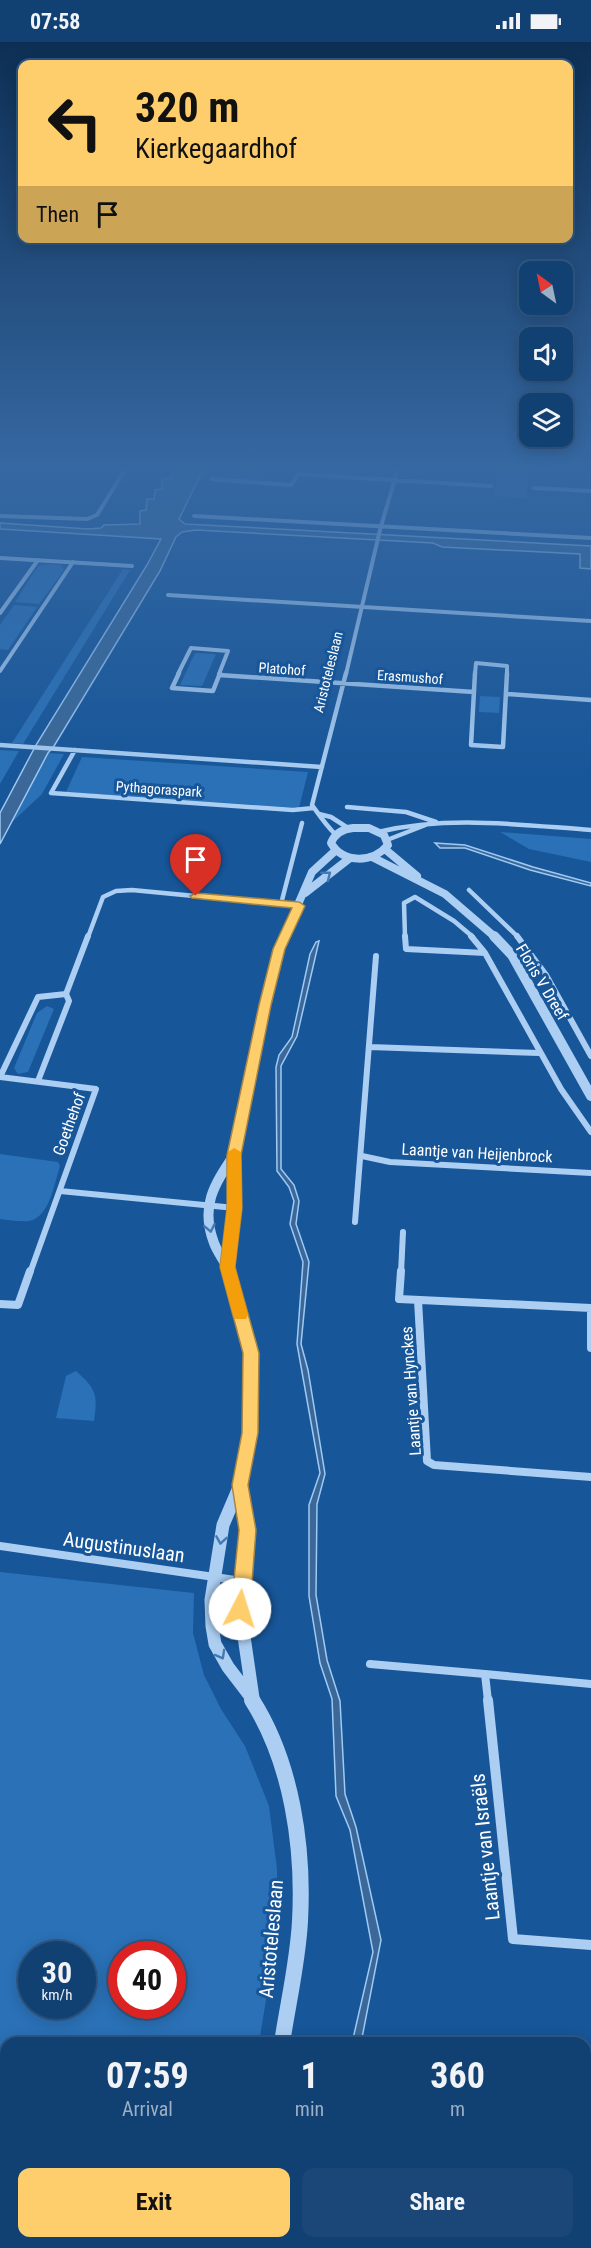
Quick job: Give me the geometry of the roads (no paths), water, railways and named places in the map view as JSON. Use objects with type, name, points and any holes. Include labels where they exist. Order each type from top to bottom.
[{"type":"street","points":[[0,613],[30,571]]},
{"type":"street","points":[[0,671],[68,571]]},
{"type":"street","name":"Aristoteleslaan","points":[[314,808],[312,805],[371,571]]},
{"type":"street","points":[[168,595],[591,621]]},
{"type":"street","points":[[191,648],[228,651],[219,675],[213,691],[172,688],[191,648]]},
{"type":"street","points":[[476,663],[507,666],[507,694],[503,747],[471,745],[476,663]]},
{"type":"street","name":"Platohof","points":[[219,675],[344,684]]},
{"type":"street","name":"Erasmushof","points":[[344,684],[474,692]]},
{"type":"street","points":[[507,694],[591,700]]},
{"type":"street","points":[[0,745],[322,767]]},
{"type":"street","name":"Pythagoraspark","points":[[75,750],[51,793],[293,810],[314,808]]},
{"type":"street","points":[[347,807],[417,814],[430,817],[436,822]]},
{"type":"street","points":[[314,808],[320,820],[335,834]]},
{"type":"street","points":[[319,814],[331,817],[348,828]]},
{"type":"street","points":[[378,832],[412,824],[436,822],[487,822],[591,830]]},
{"type":"street","points":[[387,840],[420,829],[429,823]]},
{"type":"street","points":[[281,904],[302,824]]},
{"type":"street","points":[[348,828],[364,828],[378,832],[387,840],[386,850],[372,857],[350,858],[335,851],[331,843],[335,834],[348,828]]},
{"type":"street","name":"Floris V Dreef","points":[[386,850],[405,863],[419,879]]},
{"type":"street","name":"Aristoteleslaan","points":[[227,1267],[235,1208],[234,1155],[279,949],[305,893],[312,872],[335,851]]},
{"type":"street","name":"Floris V Dreef","points":[[372,857],[393,869],[419,879],[475,916],[512,955],[591,1096]]},
{"type":"street","name":"Aristoteleslaan","points":[[305,893],[350,858]]},
{"type":"street","points":[[38,1081],[69,1001],[66,994],[103,897],[116,891],[132,890],[299,906]]},
{"type":"street","name":"Floris V Dreef","points":[[469,890],[519,938],[546,975],[591,1056]]},
{"type":"street","name":"Floris V Dreef","points":[[485,952],[406,949],[404,903],[415,897],[453,920],[479,943],[485,952],[503,979],[539,1053],[572,1108],[591,1132]]},
{"type":"street","points":[[355,1222],[376,956]]},
{"type":"street","points":[[0,1077],[38,997],[66,994]]},
{"type":"street","points":[[370,1047],[539,1053]]},
{"type":"street","name":"Goethehof","points":[[0,1077],[96,1089],[18,1305],[0,1304]]},
{"type":"street","name":"Aristoteleslaan","points":[[234,1155],[213,1186],[208,1222],[214,1244],[227,1267],[251,1353],[250,1433],[240,1485],[224,1525],[211,1600],[214,1644],[254,1702],[277,1749],[296,1825],[300,1877],[300,1922],[283,2037]]},
{"type":"street","name":"Laantje van Heijenbrock","points":[[362,1156],[390,1162],[591,1173]]},
{"type":"street","points":[[60,1191],[235,1208]]},
{"type":"street","points":[[403,1232],[399,1299],[591,1308],[591,1348]]},
{"type":"street","name":"Laantje van Hynckes","points":[[418,1300],[427,1461],[434,1465],[591,1477]]},
{"type":"street","name":"Aristoteleslaan","points":[[240,1485],[248,1530],[240,1609],[254,1702]]},
{"type":"street","name":"Augustinuslaan","points":[[0,1546],[243,1581]]},
{"type":"street","points":[[370,1664],[591,1684]]},
{"type":"street","name":"Laantje van Israëls","points":[[485,1674],[513,1939],[591,1945]]}]
